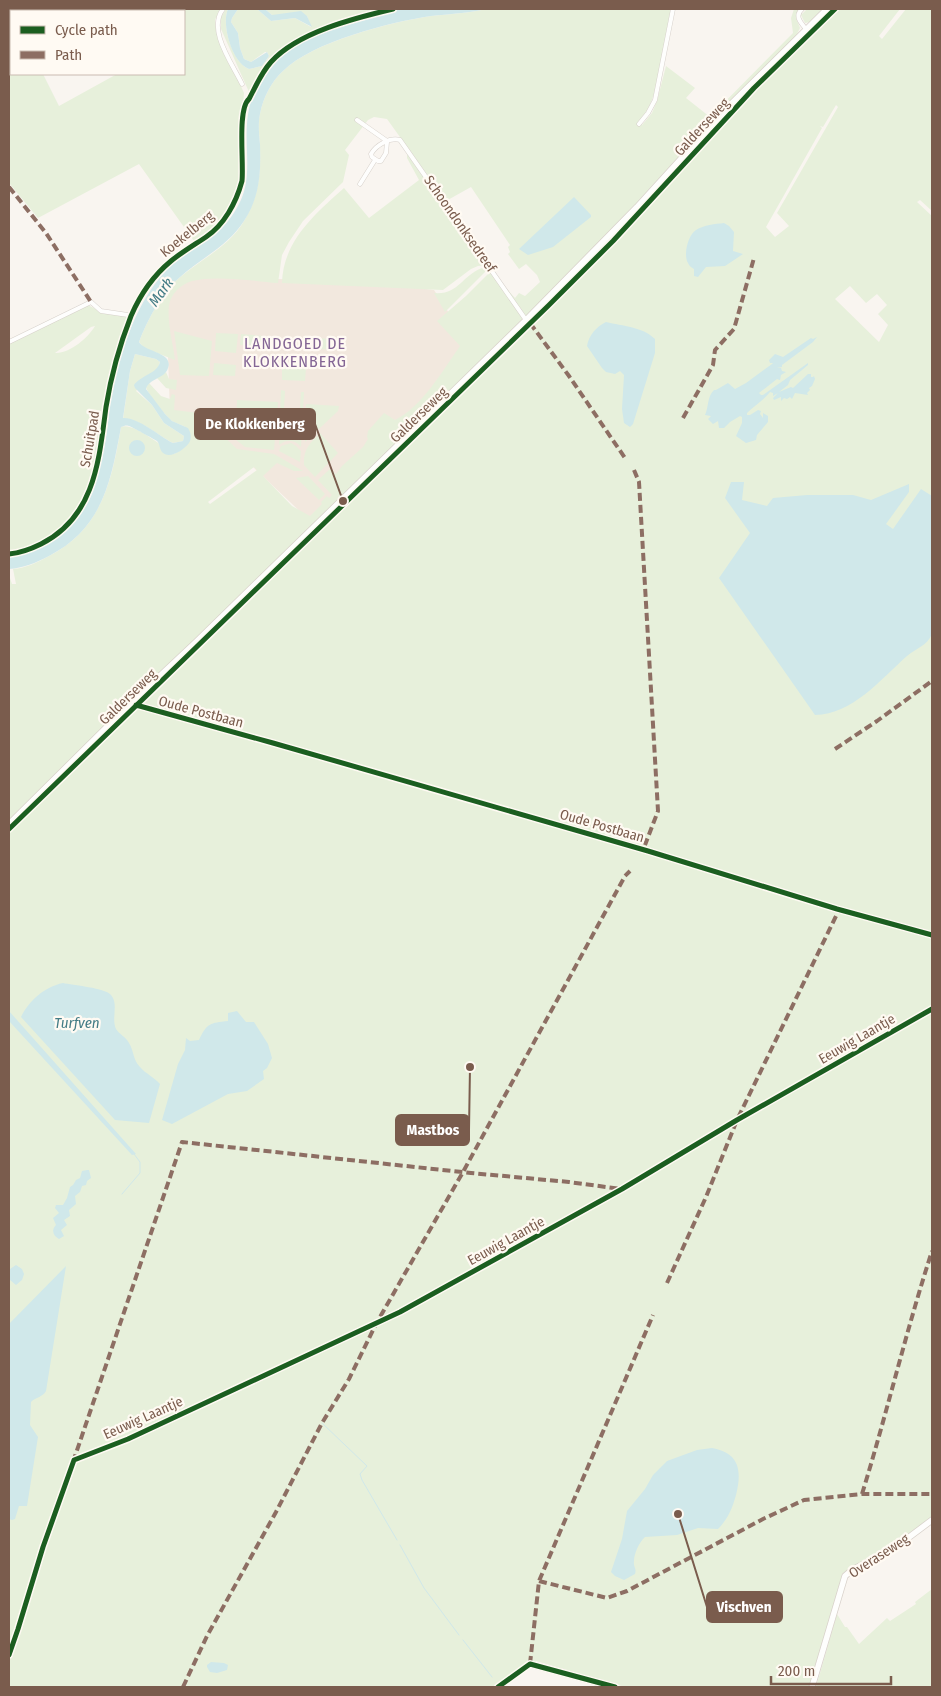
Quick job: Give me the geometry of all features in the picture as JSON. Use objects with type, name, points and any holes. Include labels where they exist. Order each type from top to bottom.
[{"type":"street","points":[[223,9],[218,18],[217,29],[242,84]]},
{"type":"street","points":[[639,124],[655,100],[674,9]]},
{"type":"street","points":[[802,9],[798,16],[806,29]]},
{"type":"street","name":"Galderseweg","points":[[9,824],[526,320],[637,207],[728,107],[827,9]]},
{"type":"street","name":"Schoondonksedreef","points":[[358,120],[387,141],[396,138],[400,140],[526,320]]},
{"type":"street","points":[[387,141],[386,153],[379,162],[371,156],[372,153],[376,147],[387,141]]},
{"type":"street","points":[[360,184],[375,160]]},
{"type":"street","points":[[9,342],[91,302],[101,311],[128,315]]},
{"type":"street","name":"Oude Postbaan","points":[[131,703],[197,723]]},
{"type":"street","name":"Overaseweg","points":[[812,1687],[845,1576],[852,1570],[892,1550],[932,1520]]},
{"type":"street","points":[[9,1655],[25,1607]]},
{"type":"street","points":[[498,1687],[530,1664],[615,1687]]},
{"type":"shaded area","points":[[188,276],[370,282],[434,290],[473,350],[308,519],[198,415],[170,413],[166,301]]},
{"type":"green space","points":[[12,9],[10,10],[10,75],[44,75],[59,106],[115,75],[185,75],[185,10],[124,9],[220,9],[215,20],[216,30],[244,93],[241,128],[241,179],[238,192],[222,219],[205,235],[194,241],[139,164],[38,218],[9,183],[9,10]]},
{"type":"green space","points":[[226,9],[228,9],[226,16],[227,33],[233,51],[243,65],[249,69],[262,66],[269,56],[265,52],[251,62],[244,59],[238,33],[231,22],[238,9],[257,9],[271,21],[295,18],[311,27],[307,16],[272,15],[265,9],[399,9],[339,26],[296,45],[273,62],[256,87],[250,103],[249,92],[221,29],[221,17]]},
{"type":"green space","points":[[487,9],[671,9],[655,91],[648,109],[639,121],[642,125],[652,113],[657,101],[666,66],[695,88],[686,98],[710,117],[793,33],[791,18],[794,9],[800,9],[796,18],[800,28],[796,36],[712,121],[717,125],[837,9],[900,9],[879,36],[882,39],[906,9],[932,9],[932,211],[920,200],[917,202],[932,216],[932,1518],[847,1573],[810,1687],[625,1687],[536,1661],[533,1665],[499,1687],[9,1687],[9,575],[12,584],[16,584],[13,569],[36,562],[67,545],[93,517],[108,484],[121,427],[133,428],[174,454],[181,450],[189,431],[172,421],[162,410],[147,391],[146,387],[149,383],[161,396],[170,399],[172,394],[175,395],[174,410],[199,413],[237,449],[274,454],[303,471],[294,471],[277,463],[263,476],[292,506],[310,516],[327,496],[329,498],[332,495],[318,480],[330,469],[336,474],[363,447],[368,439],[368,431],[384,413],[395,420],[414,406],[431,387],[460,346],[437,321],[491,271],[515,298],[519,293],[525,296],[540,282],[537,275],[526,264],[519,269],[508,254],[510,252],[508,247],[510,245],[471,187],[446,201],[387,119],[374,117],[368,120],[345,150],[349,155],[343,182],[303,221],[289,242],[282,255],[278,283],[223,278],[201,279],[188,282],[174,293],[169,305],[169,326],[175,360],[144,348],[139,342],[146,325],[167,291],[187,271],[231,238],[249,212],[253,204],[259,176],[259,122],[261,108],[271,85],[283,71],[296,61],[332,42],[374,28],[431,16]],"holes":[[[836,105],[838,107],[777,213],[789,226],[775,237],[766,227],[822,128],[820,126],[823,127]],[[850,286],[866,303],[877,294],[887,305],[878,314],[888,325],[879,342],[835,299]],[[254,467],[257,470],[210,504],[208,502]]]},
{"type":"green space","points":[[807,9],[825,9],[810,22],[805,23],[801,15]]},
{"type":"green space","points":[[407,154],[486,265],[471,269],[443,290],[282,283],[288,254],[294,241],[312,218],[344,188],[369,218],[419,180],[407,158]]},
{"type":"green space","points":[[489,268],[445,312],[434,293],[442,293],[455,288],[475,271]]},
{"type":"green space","points":[[88,305],[99,311],[130,317],[108,391],[99,457],[85,495],[76,512],[64,527],[49,538],[31,547],[9,552],[9,344]],"holes":[[[95,326],[92,331],[72,348],[55,353]]]},
{"type":"green space","points":[[174,331],[212,341],[209,376],[180,375]]},
{"type":"green space","points":[[216,333],[238,334],[236,353],[215,351]]},
{"type":"green space","points":[[241,334],[274,337],[273,347],[240,345]]},
{"type":"green space","points":[[317,338],[343,340],[342,350],[317,349]]},
{"type":"green space","points":[[135,354],[156,359],[160,362],[158,368],[136,391],[152,405],[164,423],[184,436],[183,441],[173,443],[136,421],[123,419],[130,371]]},
{"type":"green space","points":[[214,363],[236,365],[235,376],[213,375]]},
{"type":"green space","points":[[282,367],[306,368],[305,381],[282,380]]},
{"type":"green space","points":[[166,372],[169,379],[177,380],[176,390],[166,388],[157,378]]},
{"type":"green space","points":[[281,390],[285,391],[284,408],[300,409],[301,392],[304,392],[301,447],[296,442],[290,441],[279,445]]},
{"type":"green space","points":[[237,400],[278,402],[274,450],[245,447],[235,439]]},
{"type":"green space","points":[[306,404],[339,406],[338,411],[305,442]]},
{"type":"green space","points":[[320,433],[338,453],[315,477],[304,465],[304,460],[308,448]]},
{"type":"green space","points":[[291,443],[301,451],[300,462],[279,451],[281,446]]},
{"type":"green space","points":[[308,476],[325,494],[319,500],[296,478]]},
{"type":"green space","points":[[932,1589],[932,1687],[816,1687],[837,1614],[859,1644],[887,1618],[890,1621],[916,1604],[915,1602]]},
{"type":"water","points":[[228,9],[238,9],[231,22],[238,33],[244,59],[251,62],[267,52],[269,56],[262,66],[249,69],[243,65],[233,51],[227,33],[226,16]]},
{"type":"water","points":[[257,9],[265,9],[272,15],[301,11],[307,16],[312,27],[295,18],[271,21]]},
{"type":"water","name":"Mark","points":[[399,9],[487,9],[431,16],[374,28],[332,42],[313,51],[296,61],[279,75],[268,91],[260,114],[260,174],[249,212],[238,230],[230,238],[187,271],[167,291],[146,325],[139,342],[146,348],[163,355],[169,363],[166,372],[150,383],[146,389],[172,421],[188,428],[191,436],[189,443],[176,453],[168,455],[161,451],[157,441],[129,426],[121,427],[113,466],[102,501],[82,532],[67,545],[44,559],[9,569],[9,555],[31,551],[50,542],[78,516],[88,498],[102,459],[116,374],[127,337],[137,313],[157,281],[172,265],[218,232],[226,224],[244,193],[247,174],[247,124],[253,96],[264,74],[280,56],[300,42],[323,31]],"holes":[[[135,354],[156,359],[160,362],[156,369],[134,385],[152,405],[164,423],[184,436],[183,441],[173,443],[135,420],[123,418],[130,371]]]},
{"type":"water","points":[[574,197],[591,217],[553,247],[528,255],[519,249]]},
{"type":"water","points":[[724,223],[734,232],[733,251],[743,254],[725,266],[706,267],[698,277],[694,276],[694,269],[688,264],[686,255],[687,245],[691,236],[702,227]]},
{"type":"water","points":[[606,322],[639,329],[655,339],[655,353],[633,424],[630,427],[624,423],[622,409],[624,375],[620,371],[615,374],[606,372],[587,346],[589,338],[599,326]]},
{"type":"water","points":[[817,337],[782,365],[782,367],[777,368],[781,368],[782,371],[786,372],[781,375],[780,380],[777,379],[759,393],[763,395],[808,363],[779,392],[791,387],[793,388],[808,374],[811,374],[811,377],[814,376],[815,379],[809,388],[808,395],[795,393],[792,399],[790,397],[784,398],[781,401],[781,397],[774,400],[773,398],[778,393],[773,396],[773,393],[770,392],[747,413],[747,415],[750,415],[758,410],[761,411],[760,414],[763,418],[763,413],[768,416],[768,422],[757,435],[756,440],[746,443],[736,436],[742,423],[742,417],[740,416],[724,428],[719,428],[718,421],[713,424],[708,419],[711,416],[705,415],[710,396],[714,390],[728,383],[735,389],[772,364],[769,360],[775,354],[783,357],[811,338]]},
{"type":"water","points":[[134,440],[140,440],[145,445],[143,454],[134,456],[129,451],[129,445]]},
{"type":"water","points":[[731,482],[744,482],[742,500],[767,506],[773,498],[807,495],[853,495],[871,500],[909,484],[909,492],[886,524],[893,529],[921,489],[932,496],[932,634],[930,638],[854,702],[842,709],[815,715],[719,578],[750,533],[725,498]]},
{"type":"water","name":"Turfven","points":[[63,983],[103,990],[111,995],[115,1007],[114,1020],[116,1029],[128,1041],[142,1069],[160,1084],[149,1123],[115,1120],[21,1017],[38,995]]},
{"type":"water","points":[[9,1011],[136,1154],[132,1155],[9,1021]]},
{"type":"water","points":[[237,1011],[246,1022],[254,1022],[268,1044],[272,1058],[267,1068],[263,1071],[264,1079],[247,1091],[228,1094],[172,1124],[162,1120],[178,1064],[185,1050],[186,1038],[190,1041],[199,1040],[207,1027],[217,1022],[228,1021],[228,1013]]},
{"type":"water","points":[[89,1170],[91,1178],[75,1196],[76,1204],[69,1210],[70,1216],[64,1220],[67,1225],[61,1230],[64,1236],[59,1239],[54,1235],[53,1231],[56,1225],[53,1218],[59,1213],[55,1208],[56,1205],[63,1205],[70,1187],[80,1178],[82,1171]]},
{"type":"water","points":[[16,1265],[22,1269],[24,1274],[22,1280],[16,1285],[10,1280],[10,1269]]},
{"type":"water","points":[[66,1266],[46,1391],[31,1402],[30,1425],[38,1437],[27,1506],[19,1506],[15,1519],[12,1520],[9,1519],[9,1324]]},
{"type":"water","points":[[712,1448],[721,1450],[733,1459],[737,1464],[739,1478],[731,1509],[718,1529],[698,1528],[677,1535],[645,1537],[635,1555],[635,1574],[624,1580],[615,1576],[611,1572],[622,1539],[627,1511],[645,1489],[653,1475],[667,1461],[697,1450]]},
{"type":"water","points":[[211,1662],[228,1665],[227,1670],[217,1673],[210,1672],[207,1665]]},
{"type":"waterway","points":[[122,1194],[140,1173],[140,1162],[134,1154]]},
{"type":"waterway","points":[[322,1423],[367,1466],[360,1474],[362,1480],[397,1540]]},
{"type":"waterway","points":[[400,1545],[424,1588],[459,1635]]},
{"type":"waterway","points":[[463,1640],[492,1677]]},
{"type":"marked path","points":[[9,187],[46,233],[91,302]]},
{"type":"marked path","points":[[683,418],[713,365],[715,350],[734,329],[754,258]]},
{"type":"marked path","points":[[530,323],[625,458]]},
{"type":"marked path","points":[[634,470],[639,482],[658,811],[645,845]]},
{"type":"marked path","points":[[835,749],[932,681]]},
{"type":"marked path","points":[[183,1687],[207,1636],[276,1512],[322,1423],[349,1379],[376,1324],[463,1172],[625,876],[630,871]]},
{"type":"marked path","points":[[667,1283],[706,1197],[737,1120],[839,910]]},
{"type":"marked path","points":[[73,1462],[182,1142],[621,1189]]},
{"type":"marked path","points":[[862,1494],[932,1251]]},
{"type":"marked path","points":[[530,1664],[539,1581],[653,1315]]},
{"type":"marked path","points":[[539,1581],[607,1598],[627,1591],[763,1519],[804,1500],[862,1494],[932,1494]]},
{"type":"cycle path","name":"Koekelberg","points":[[9,554],[33,548],[59,533],[73,519],[83,503],[97,467],[110,384],[131,316],[153,279],[175,258],[212,232],[224,220],[233,205],[242,181],[242,125],[245,105],[264,71],[282,51],[311,34],[345,22],[393,9]]},
{"type":"cycle path","points":[[9,829],[548,306],[613,241],[754,88],[835,9]]},
{"type":"cycle path","points":[[136,705],[648,851],[837,909],[932,935]]},
{"type":"cycle path","name":"Eeuwig Laantje","points":[[9,1655],[43,1547],[74,1460],[128,1439],[400,1312],[622,1189],[737,1120],[932,1009]]},
{"type":"cycle path","points":[[498,1687],[530,1664],[615,1687]]},
{"type":"place","name":"De Klokkenberg","points":[[343,501]]},
{"type":"place","name":"Mastbos","points":[[470,1067]]},
{"type":"place","name":"Vischven","points":[[678,1514]]},
{"type":"district","name":"LANDGOED DE KLOKKENBERG","points":[[295,352]]}]
